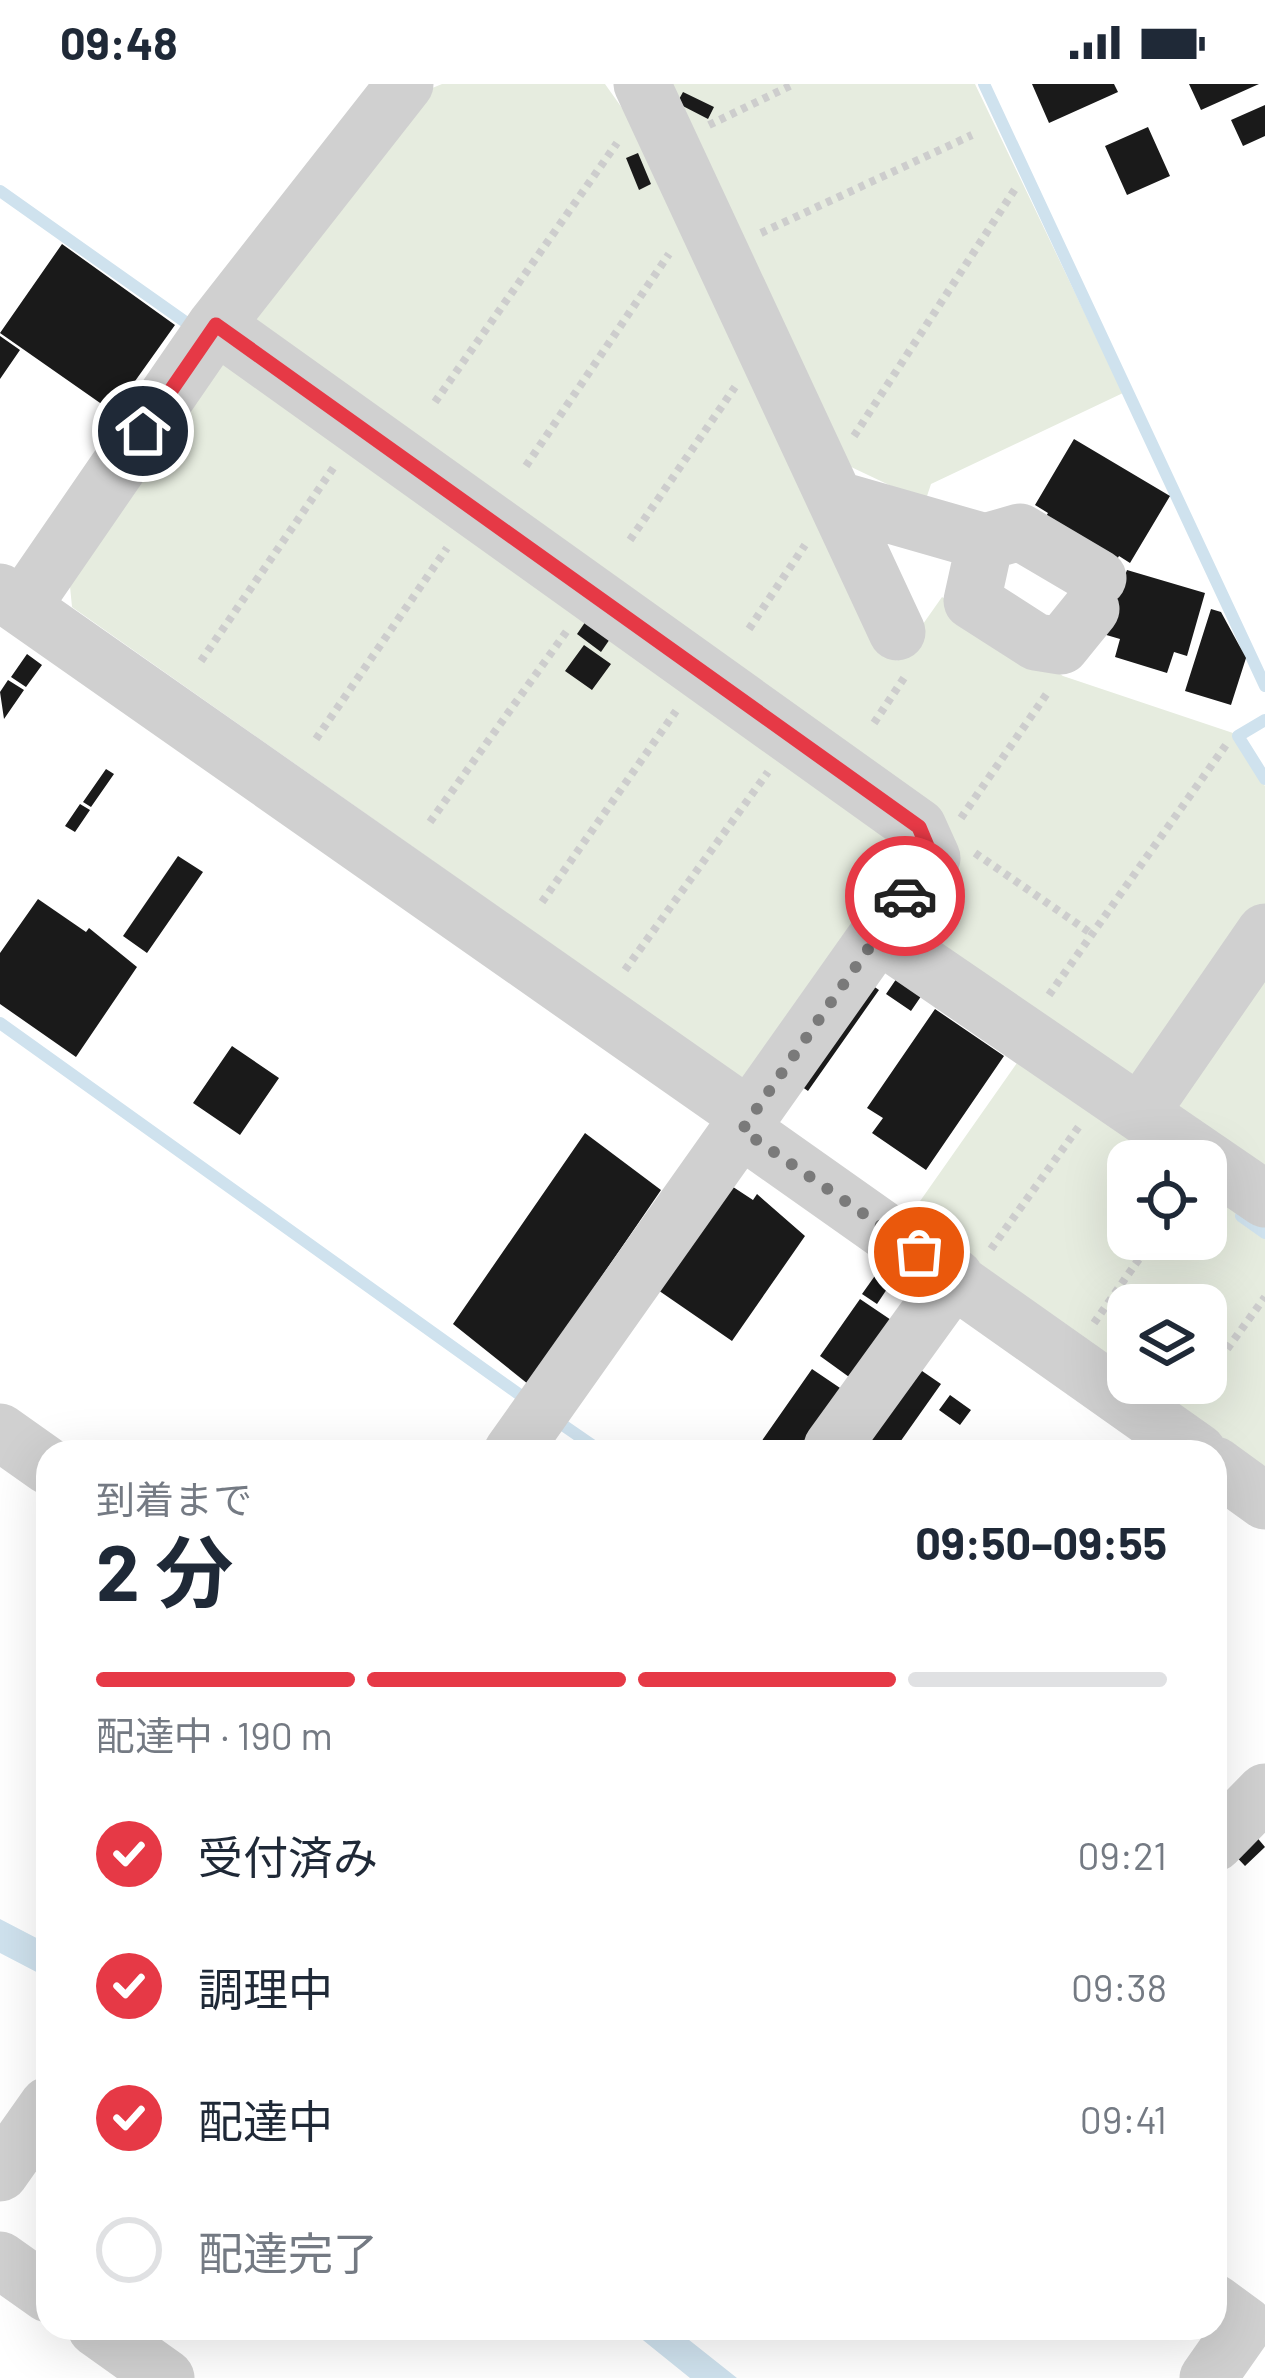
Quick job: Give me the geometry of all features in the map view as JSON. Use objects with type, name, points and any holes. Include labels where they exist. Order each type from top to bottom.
[{"type":"street","points":[[379,93],[216,325],[11,600],[1181,1440]]},
{"type":"street","points":[[654,109],[897,632]]},
{"type":"street","points":[[216,325],[936,836],[932,858],[521,1440]]},
{"type":"street","points":[[831,489],[985,542],[1019,532],[1095,593],[1061,646],[1036,642],[972,601],[985,542]]},
{"type":"street","points":[[1122,1101],[1265,932]]},
{"type":"street","points":[[878,934],[1265,1199]]},
{"type":"street","points":[[837,1440],[960,1281]]},
{"type":"street","points":[[0,1432],[36,1458]]},
{"type":"street","points":[[1227,1474],[1265,1501]]},
{"type":"street","points":[[1227,1832],[1265,1792]]},
{"type":"street","points":[[0,2173],[36,2122]]},
{"type":"street","points":[[0,2260],[36,2286]]},
{"type":"street","points":[[1208,2378],[1245,2325],[1227,2312]]},
{"type":"street","points":[[113,2340],[166,2378]]},
{"type":"path","points":[[435,401],[654,109],[794,84]]},
{"type":"path","points":[[526,466],[710,230],[972,135]]},
{"type":"path","points":[[749,629],[1017,186]]},
{"type":"path","points":[[630,540],[764,346]]},
{"type":"path","points":[[202,661],[361,428]]},
{"type":"path","points":[[316,739],[474,509]]},
{"type":"path","points":[[430,822],[592,594]]},
{"type":"path","points":[[542,902],[703,673]]},
{"type":"path","points":[[1052,686],[936,836],[1092,934]]},
{"type":"path","points":[[625,970],[792,737]]},
{"type":"path","points":[[1022,1033],[1228,742]]},
{"type":"path","points":[[960,1281],[1122,1101]]},
{"type":"path","points":[[1069,1359],[1138,1260]]},
{"type":"path","points":[[1227,1349],[1265,1297]]},
{"type":"shaded area","points":[[442,84],[605,84],[632,122],[897,661],[942,597],[1063,676],[1233,733],[1265,786],[1265,1485],[1227,1458],[1227,1440],[1203,1440],[1153,1404],[1227,1404],[1227,1284],[1107,1284],[1107,1371],[904,1224],[1045,1023],[876,907],[750,1084],[72,607],[69,576],[413,96]]},
{"type":"shaded area","points":[[666,84],[975,84],[1123,393],[931,484],[925,502],[849,466]]},
{"type":"water","points":[[0,1919],[36,1938],[36,1972],[0,1953]]},
{"type":"water","points":[[643,2340],[689,2340],[737,2378],[690,2378]]},
{"type":"building","points":[[1032,84],[1114,84],[1118,92],[1049,123]]},
{"type":"building","points":[[1189,84],[1259,84],[1201,110]]},
{"type":"building","points":[[683,92],[714,107],[708,119],[677,103]]},
{"type":"building","points":[[1265,105],[1265,136],[1243,146],[1231,120]]},
{"type":"building","points":[[1148,127],[1170,176],[1127,195],[1105,146]]},
{"type":"building","points":[[638,153],[651,184],[639,190],[626,158]]},
{"type":"building","points":[[62,244],[175,325],[113,412],[0,333]]},
{"type":"building","points":[[0,336],[20,350],[0,379]]},
{"type":"building","points":[[1074,439],[1170,496],[1130,563],[1119,556],[1114,564],[1043,521],[1048,513],[1035,505]]},
{"type":"building","points":[[1127,570],[1205,593],[1187,656],[1174,652],[1167,673],[1115,657],[1120,639],[1103,634]]},
{"type":"building","points":[[1211,609],[1221,612],[1246,658],[1231,705],[1185,691]]},
{"type":"building","points":[[588,618],[612,636],[601,652],[577,634]]},
{"type":"building","points":[[584,645],[611,664],[592,690],[565,671]]},
{"type":"building","points":[[27,654],[42,665],[26,687],[11,677]]},
{"type":"building","points":[[8,680],[24,690],[4,719],[0,692]]},
{"type":"building","points":[[106,769],[114,774],[91,807],[83,802]]},
{"type":"building","points":[[80,804],[90,810],[75,832],[65,826]]},
{"type":"building","points":[[178,856],[203,872],[147,953],[123,936]]},
{"type":"building","points":[[38,899],[86,932],[89,928],[137,967],[76,1057],[0,1004],[0,953]]},
{"type":"building","points":[[899,975],[924,992],[911,1011],[886,994]]},
{"type":"building","points":[[860,977],[879,990],[808,1091],[788,1077]]},
{"type":"building","points":[[935,1009],[1004,1056],[926,1170],[872,1133],[883,1118],[867,1108]]},
{"type":"building","points":[[232,1046],[279,1078],[240,1135],[193,1103]]},
{"type":"building","points":[[585,1133],[661,1190],[528,1384],[453,1324]]},
{"type":"building","points":[[727,1183],[753,1200],[757,1194],[805,1236],[732,1341],[655,1288]]},
{"type":"building","points":[[879,1270],[893,1280],[877,1304],[862,1294]]},
{"type":"building","points":[[860,1299],[897,1324],[856,1382],[820,1356]]},
{"type":"building","points":[[909,1362],[941,1384],[901,1440],[866,1440],[859,1435]]},
{"type":"building","points":[[812,1369],[846,1392],[812,1440],[762,1440]]},
{"type":"building","points":[[950,1395],[971,1410],[960,1425],[939,1410]]},
{"type":"building","points":[[1249,1828],[1265,1847],[1245,1866],[1228,1848]]},
{"type":"waterway","points":[[984,84],[1265,686]]},
{"type":"waterway","points":[[0,191],[191,326]]},
{"type":"waterway","points":[[1265,720],[1238,736],[1265,779]]},
{"type":"waterway","points":[[0,1023],[527,1400]]},
{"type":"waterway","points":[[1241,1216],[1265,1233]]},
{"type":"waterway","points":[[557,1421],[585,1440]]},
{"type":"way so far","points":[[905,896],[742,1130],[919,1252]]},
{"type":"route","points":[[143,431],[216,325],[919,827],[932,858],[905,896]]}]
